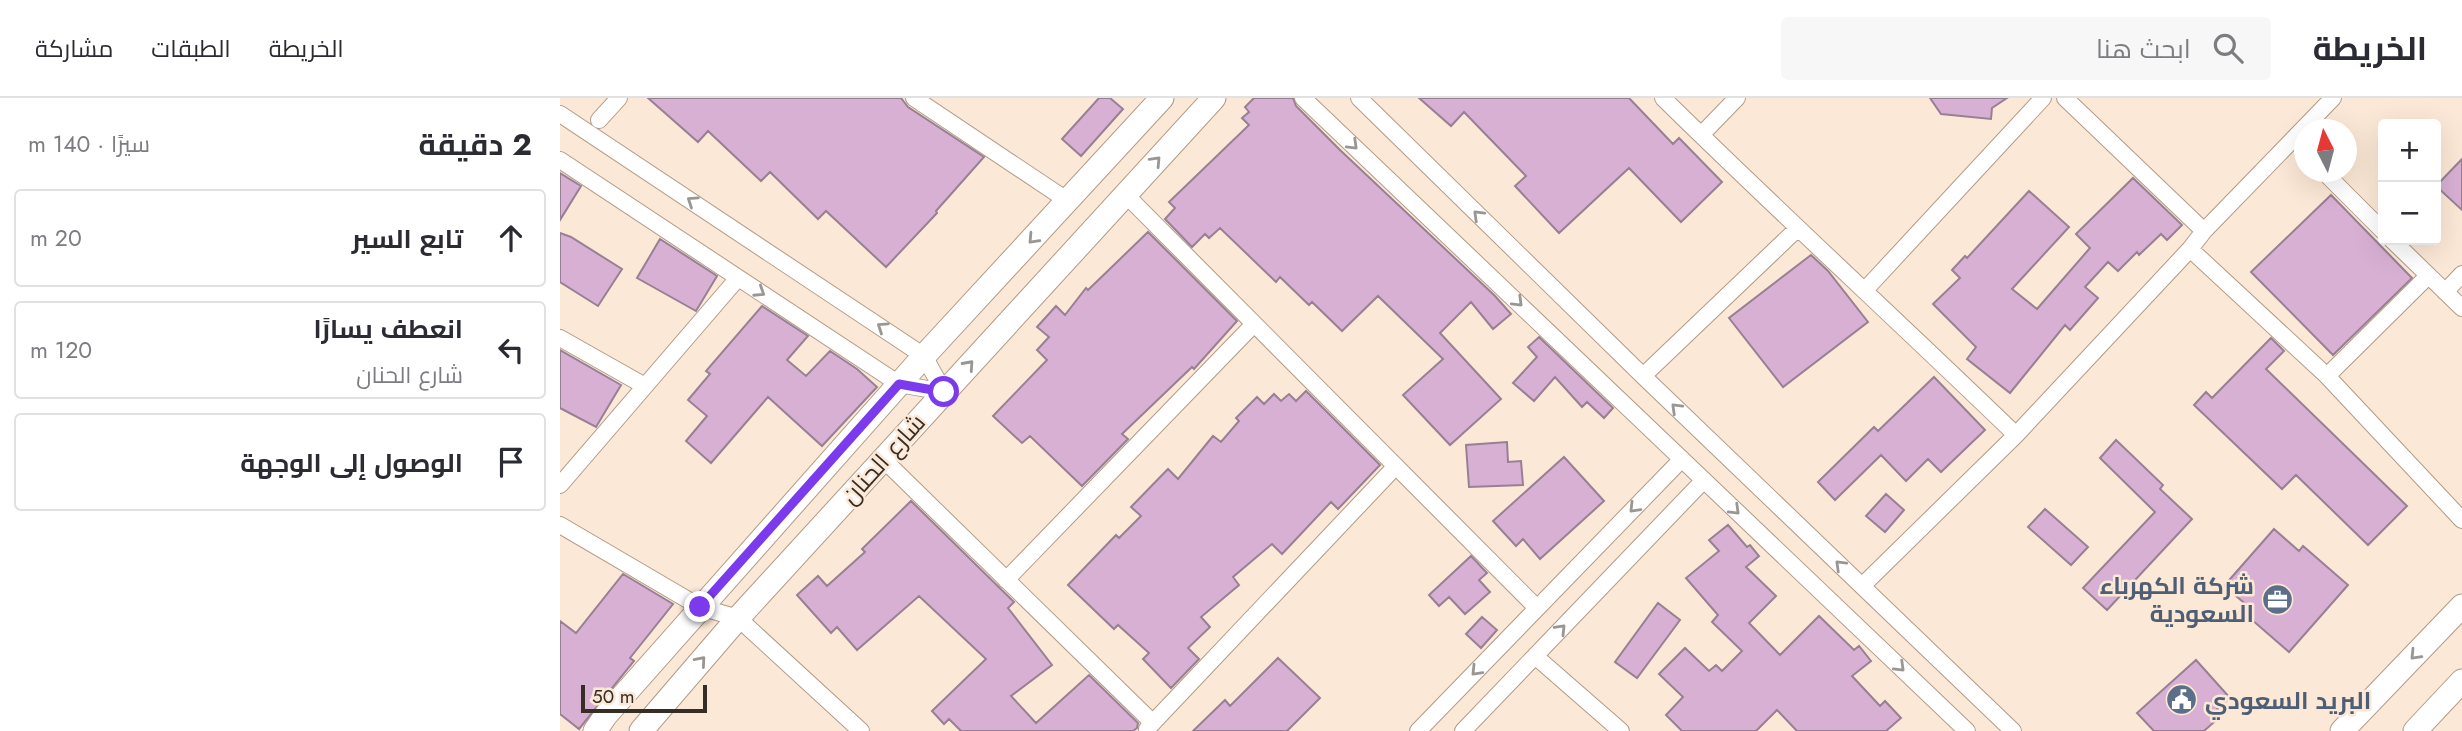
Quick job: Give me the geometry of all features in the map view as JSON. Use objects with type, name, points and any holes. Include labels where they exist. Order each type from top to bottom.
[{"type":"street","points":[[599,120],[619,98]]},
{"type":"street","points":[[914,98],[1068,201]]},
{"type":"street","name":"شارع الحنان","points":[[595,731],[700,607],[924,356],[1162,98]]},
{"type":"street","name":"شارع الحنان","points":[[640,731],[738,618],[1214,98]]},
{"type":"street","points":[[1303,98],[1966,731]]},
{"type":"street","points":[[1359,98],[1643,376],[2013,731]]},
{"type":"street","points":[[1663,98],[1797,229],[1865,290],[2016,435]]},
{"type":"street","points":[[1701,135],[1737,98]]},
{"type":"street","points":[[1865,290],[2043,98]]},
{"type":"street","points":[[2065,98],[2204,231]]},
{"type":"street","points":[[1862,586],[2016,435],[2204,231],[2333,98]]},
{"type":"street","points":[[560,114],[924,356],[944,392]]},
{"type":"street","points":[[560,160],[899,384],[944,392]]},
{"type":"street","points":[[2334,182],[2378,226]]},
{"type":"street","points":[[1125,194],[1536,608]]},
{"type":"street","points":[[1643,376],[1797,229]]},
{"type":"street","points":[[2397,245],[2462,309]]},
{"type":"street","points":[[2190,249],[2327,376],[2462,520]]},
{"type":"street","points":[[2445,292],[2462,274]]},
{"type":"street","points":[[2327,376],[2428,276]]},
{"type":"street","points":[[560,485],[738,278]]},
{"type":"street","points":[[1006,580],[1254,324]]},
{"type":"street","points":[[560,338],[645,386]]},
{"type":"street","points":[[1418,731],[1682,458]]},
{"type":"street","points":[[883,459],[1149,727],[1395,466]]},
{"type":"street","points":[[1463,731],[1704,480]]},
{"type":"street","points":[[560,525],[700,607],[738,618],[861,731]]},
{"type":"street","points":[[2342,731],[2462,606]]},
{"type":"street","points":[[1535,656],[1621,731]]},
{"type":"street","points":[[2415,731],[2462,681]]},
{"type":"building","points":[[648,98],[901,98],[908,107],[984,157],[937,213],[886,267],[826,211],[818,219],[770,172],[761,181],[708,131],[698,142]]},
{"type":"building","points":[[1099,98],[1110,98],[1123,109],[1081,156],[1062,139]]},
{"type":"building","points":[[1254,98],[1293,98],[1296,106],[1340,150],[1511,314],[1493,329],[1471,302],[1440,333],[1501,399],[1450,445],[1403,395],[1443,359],[1378,296],[1342,331],[1312,302],[1309,305],[1280,277],[1276,282],[1220,228],[1209,238],[1205,234],[1192,247],[1165,219],[1175,208],[1169,202],[1249,125],[1242,118],[1249,112],[1245,107]]},
{"type":"building","points":[[1419,98],[1629,98],[1673,144],[1679,138],[1722,182],[1681,222],[1629,168],[1559,233],[1515,186],[1526,176],[1464,112],[1451,126]]},
{"type":"building","points":[[1930,98],[2007,98],[1992,108],[1991,119],[1941,114]]},
{"type":"building","points":[[2462,159],[2462,210],[2441,191],[2441,181]]},
{"type":"building","points":[[560,173],[581,186],[560,220]]},
{"type":"building","points":[[2133,178],[2182,225],[2167,240],[2161,234],[2118,271],[2108,262],[2085,287],[2098,298],[2070,330],[2065,325],[2010,393],[1967,359],[1976,347],[1933,304],[1960,278],[1952,270],[1965,256],[1967,258],[2029,191],[2069,227],[2012,289],[2037,309],[2090,248],[2076,234]]},
{"type":"building","points":[[2331,195],[2412,278],[2333,355],[2251,272]]},
{"type":"building","points":[[1148,232],[1237,321],[1194,369],[1192,367],[1122,434],[1128,439],[1082,486],[1030,436],[1022,443],[993,416],[1047,360],[1037,350],[1049,337],[1037,327],[1056,306],[1065,315],[1086,288],[1088,290]]},
{"type":"building","points":[[560,233],[622,269],[598,306],[560,282]]},
{"type":"building","points":[[660,239],[717,276],[696,311],[637,278]]},
{"type":"building","points":[[1811,255],[1828,271],[1868,322],[1783,387],[1729,318]]},
{"type":"building","points":[[762,306],[808,336],[787,360],[806,376],[830,351],[857,369],[877,387],[822,446],[768,397],[711,463],[686,441],[707,416],[688,400],[710,374],[706,371]]},
{"type":"building","points":[[1539,337],[1613,408],[1604,418],[1587,402],[1582,407],[1555,377],[1534,401],[1513,383],[1537,357],[1528,347]]},
{"type":"building","points":[[2271,338],[2284,351],[2266,369],[2407,506],[2368,545],[2296,475],[2282,489],[2194,405],[2206,392],[2212,398]]},
{"type":"building","points":[[560,350],[621,385],[596,427],[560,408]]},
{"type":"building","points":[[1934,377],[1985,430],[1941,472],[1928,459],[1906,481],[1881,455],[1835,500],[1818,482],[1874,427],[1878,431]]},
{"type":"building","points":[[1306,391],[1380,465],[1338,509],[1331,502],[1282,554],[1272,544],[1233,577],[1239,585],[1201,617],[1210,627],[1188,648],[1199,659],[1171,688],[1143,659],[1149,653],[1118,625],[1114,629],[1068,585],[1116,535],[1119,538],[1141,516],[1131,507],[1168,469],[1178,479],[1213,436],[1221,442],[1239,421],[1236,418],[1257,397],[1264,404],[1274,394],[1281,401],[1289,394],[1296,401]]},
{"type":"building","points":[[2116,440],[2163,485],[2160,489],[2192,519],[2107,610],[2083,588],[2155,512],[2100,458]]},
{"type":"building","points":[[1507,442],[1508,462],[1521,461],[1523,485],[1469,487],[1466,445]]},
{"type":"building","points":[[1564,457],[1604,501],[1540,559],[1523,539],[1516,546],[1493,521]]},
{"type":"building","points":[[1886,494],[1904,510],[1885,532],[1866,516]]},
{"type":"building","points":[[911,501],[1014,602],[1008,608],[1052,665],[1011,696],[1036,723],[1089,675],[1138,723],[1137,728],[1133,731],[961,731],[949,719],[944,724],[932,711],[986,659],[919,596],[857,650],[837,627],[831,633],[797,595],[818,576],[827,586],[865,552],[862,549]]},
{"type":"building","points":[[2045,509],[2088,547],[2071,565],[2028,527]]},
{"type":"building","points":[[1728,525],[1747,547],[1750,545],[1759,556],[1746,567],[1776,596],[1749,623],[1780,655],[1819,616],[1854,650],[1859,646],[1871,661],[1852,676],[1880,706],[1885,701],[1901,718],[1886,731],[1797,731],[1777,710],[1756,731],[1682,731],[1666,715],[1683,697],[1659,674],[1685,648],[1709,671],[1716,665],[1722,671],[1742,651],[1712,622],[1718,615],[1686,578],[1719,551],[1709,540]]},
{"type":"building","points":[[2274,529],[2299,551],[2303,546],[2348,585],[2289,652],[2244,613],[2249,607],[2224,586]]},
{"type":"building","points":[[1471,556],[1487,573],[1479,580],[1490,592],[1465,614],[1449,597],[1439,606],[1429,595]]},
{"type":"building","points":[[623,574],[673,604],[630,658],[634,661],[579,729],[560,714],[560,621],[576,633]]},
{"type":"building","points":[[1658,603],[1680,620],[1637,678],[1615,662]]},
{"type":"building","points":[[1482,617],[1497,630],[1481,648],[1466,634]]},
{"type":"building","points":[[1278,658],[1320,698],[1287,731],[1193,731],[1225,700],[1230,706]]},
{"type":"building","points":[[2196,660],[2230,698],[2217,709],[2222,715],[2204,731],[2154,731],[2137,713]]},
{"type":"place","name":"شركة الكهرباء السعودية","points":[[2277,599]]},
{"type":"place","name":"البريد السعودي","points":[[2182,700]]},
{"type":"route","points":[[700,607],[899,384],[944,392]]}]
